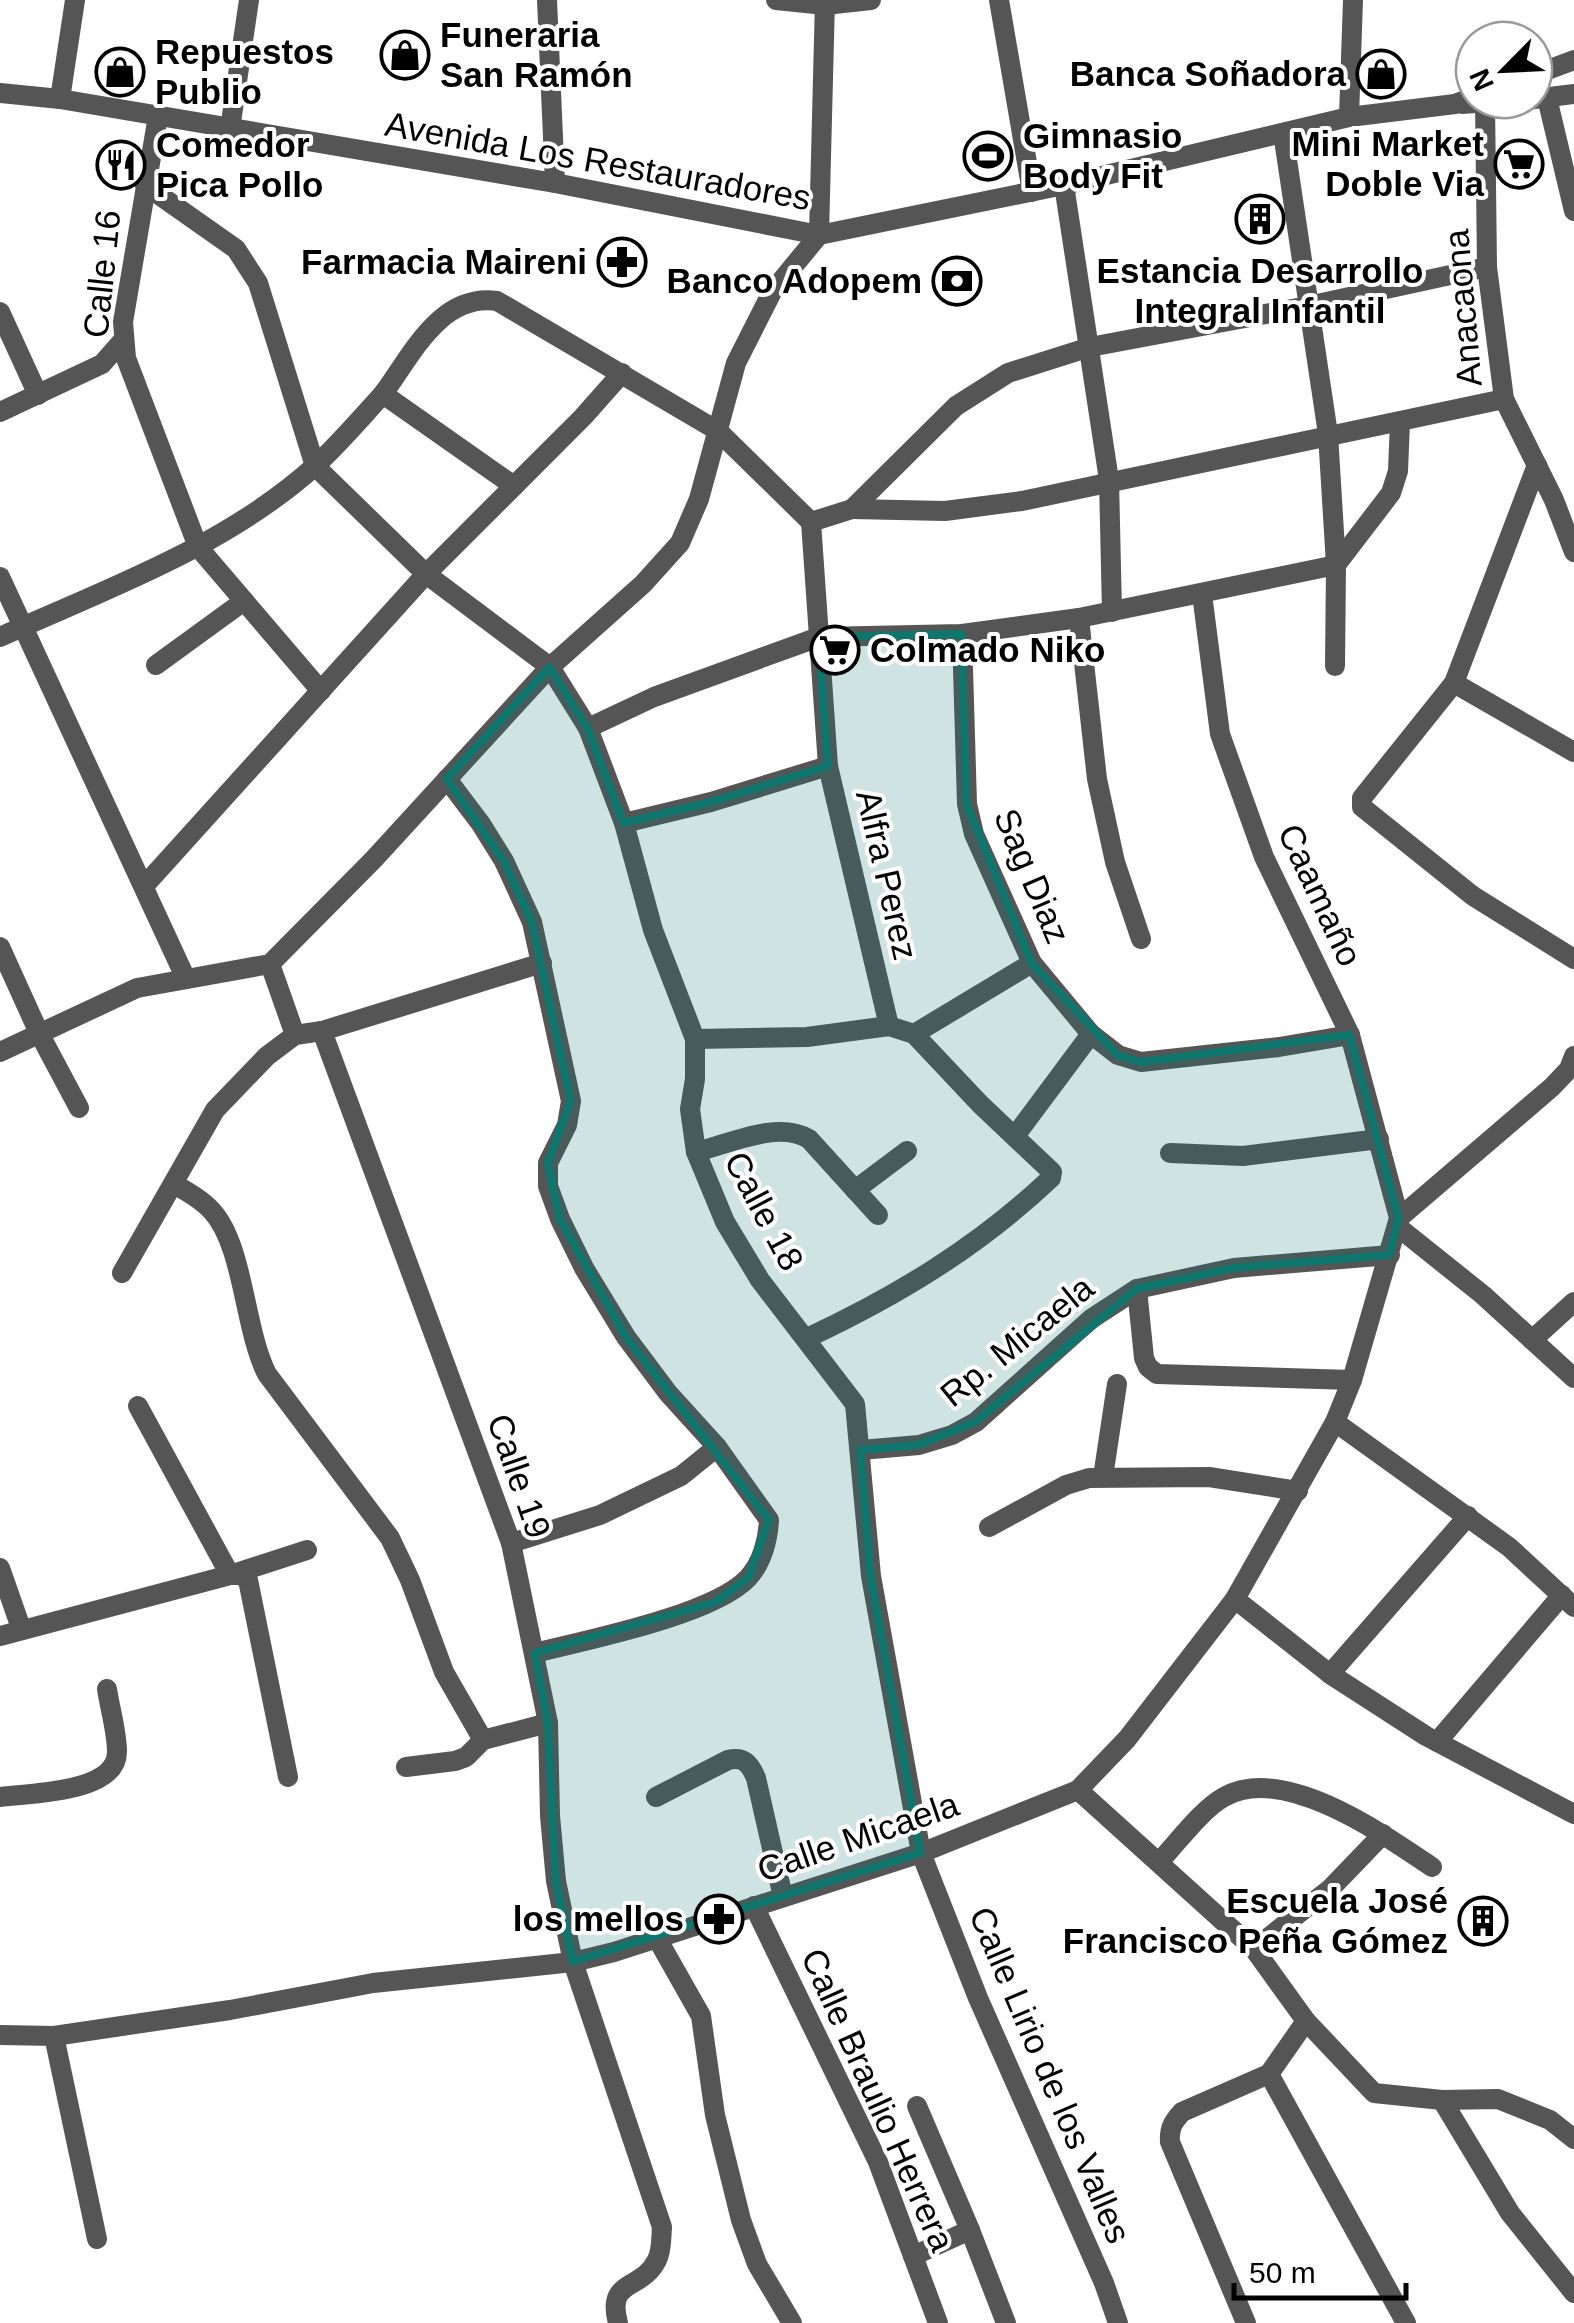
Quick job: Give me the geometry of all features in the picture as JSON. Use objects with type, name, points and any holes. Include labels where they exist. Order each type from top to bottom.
[{"type":"street","points":[[60,99],[75,0]]},
{"type":"street","points":[[230,130],[250,0]]},
{"type":"street","points":[[547,0],[555,183]]},
{"type":"street","points":[[776,0],[871,0]]},
{"type":"street","points":[[1000,0],[1032,192]]},
{"type":"street","points":[[1349,117],[1353,0]]},
{"type":"street","points":[[0,1052],[137,988],[270,964],[550,668],[643,584],[680,543],[698,499],[736,363],[772,292],[820,236],[825,2]]},
{"type":"street","name":"Avenida Los Restauradores","points":[[0,93],[60,99],[555,183],[820,236],[1064,185],[1349,117],[1454,103]]},
{"type":"street","name":"Calle 16","points":[[158,116],[123,322],[126,358],[198,547],[321,691]]},
{"type":"street","name":"Anacaona","points":[[1473,120],[1504,400],[1574,552]]},
{"type":"street","points":[[1547,120],[1574,211]]},
{"type":"street","points":[[1283,132],[1328,434],[1336,565],[1336,666]]},
{"type":"street","points":[[145,185],[236,249],[258,283],[315,466]]},
{"type":"street","points":[[1064,185],[1109,480],[1112,612]]},
{"type":"street","points":[[852,509],[956,406],[1008,373],[1090,347],[1487,267]]},
{"type":"street","points":[[0,636],[198,547],[236,524],[315,466],[384,394],[448,310],[465,301],[496,301],[718,432],[811,522],[852,509],[945,511],[1022,501],[1504,400]]},
{"type":"street","points":[[0,312],[38,395]]},
{"type":"street","points":[[0,412],[102,364],[124,339]]},
{"type":"street","points":[[144,884],[426,574],[622,373]]},
{"type":"street","points":[[384,394],[514,486]]},
{"type":"street","points":[[588,728],[654,696],[820,636],[962,634],[1080,618],[1336,565],[1391,493],[1398,471],[1400,422]]},
{"type":"street","name":"Calle 18","points":[[315,466],[426,574],[550,668],[588,728],[624,823],[654,930],[695,1039],[690,1109],[696,1152],[725,1222],[760,1280],[855,1404],[871,1576],[922,1853]]},
{"type":"street","points":[[1537,466],[1454,683],[1362,798],[1362,807],[1473,896],[1574,959]]},
{"type":"street","name":"Alfra Perez","points":[[811,522],[828,766],[889,1026]]},
{"type":"street","points":[[0,577],[186,978]]},
{"type":"street","name":"Caamaño","points":[[1202,594],[1220,734],[1264,857],[1350,1034],[1398,1222]]},
{"type":"street","points":[[156,665],[244,601]]},
{"type":"street","points":[[1080,618],[1097,779],[1115,862],[1141,939]]},
{"type":"street","name":"Sag Diaz","points":[[962,634],[967,804],[980,849],[1032,964],[1092,1034],[1118,1055],[1141,1062],[1350,1034]]},
{"type":"street","points":[[1454,683],[1574,752]]},
{"type":"street","points":[[624,823],[711,802],[828,766]]},
{"type":"street","points":[[447,779],[504,860],[532,922],[571,1101],[567,1124],[548,1162],[548,1186],[584,1268],[626,1337],[668,1393],[717,1447],[769,1520],[765,1548],[748,1577],[716,1602],[535,1653]]},
{"type":"street","points":[[0,947],[79,1108]]},
{"type":"street","points":[[122,1273],[215,1110],[267,1056],[294,1036],[542,963]]},
{"type":"street","points":[[270,964],[294,1036]]},
{"type":"street","points":[[914,1034],[1032,964]]},
{"type":"street","points":[[695,1039],[807,1037],[889,1026],[914,1034],[1050,1168],[1051,1178],[1010,1216],[956,1257],[863,1312],[806,1338]]},
{"type":"street","name":"Calle 19","points":[[322,1030],[511,1543],[548,1723],[556,1880],[573,1962],[662,2227],[660,2255],[650,2271],[615,2297],[612,2304],[618,2323]]},
{"type":"street","points":[[1015,1136],[1092,1034]]},
{"type":"street","points":[[1574,1056],[1552,1087],[1398,1222],[1574,1378]]},
{"type":"street","points":[[696,1152],[760,1135],[800,1133],[878,1215]]},
{"type":"street","points":[[1170,1152],[1243,1156],[1379,1139]]},
{"type":"street","points":[[855,1190],[907,1151]]},
{"type":"street","points":[[174,1184],[216,1214],[228,1240],[256,1352],[267,1374],[390,1538],[444,1672],[484,1740]]},
{"type":"street","name":"Calle Micaela","points":[[0,2035],[54,2036],[374,1983],[573,1962],[658,1940],[922,1853],[1078,1790],[1126,1739],[1235,1599],[1298,1492],[1352,1380],[1398,1222]]},
{"type":"street","name":"Rp. Micaela","points":[[861,1450],[919,1445],[976,1422],[1091,1319],[1137,1289],[1234,1268],[1390,1255]]},
{"type":"street","points":[[1137,1289],[1144,1358],[1157,1374],[1352,1380]]},
{"type":"street","points":[[1532,1340],[1574,1302]]},
{"type":"street","points":[[1103,1477],[1116,1384]]},
{"type":"street","points":[[138,1406],[230,1575]]},
{"type":"street","points":[[1335,1422],[1468,1516],[1568,1601],[1437,1742]]},
{"type":"street","points":[[511,1543],[600,1515],[681,1476],[717,1447]]},
{"type":"street","points":[[989,1528],[1066,1485],[1088,1478],[1209,1477],[1298,1492]]},
{"type":"street","points":[[1330,1674],[1468,1516]]},
{"type":"street","points":[[0,1636],[230,1575],[307,1550]]},
{"type":"street","points":[[0,1568],[22,1628]]},
{"type":"street","points":[[230,1575],[241,1574],[248,1580],[288,1778]]},
{"type":"street","points":[[1235,1599],[1330,1674],[1437,1742],[1574,1814]]},
{"type":"street","points":[[0,1797],[78,1786],[106,1775],[114,1766],[117,1753],[107,1689]]},
{"type":"street","points":[[406,1767],[454,1761],[474,1751],[484,1740],[548,1723]]},
{"type":"street","points":[[656,1797],[728,1760],[746,1761],[756,1778],[783,1897]]},
{"type":"street","points":[[1159,1862],[1221,1798],[1249,1786],[1304,1795],[1383,1834],[1432,1867]]},
{"type":"street","points":[[1078,1790],[1254,1949],[1306,2022],[1374,2093],[1442,2100],[1498,2099],[1574,2129]]},
{"type":"street","points":[[1254,1949],[1331,1888],[1383,1834]]},
{"type":"street","name":"Calle Lirio de los Valles","points":[[922,1853],[978,1998],[1118,2323]]},
{"type":"street","name":"Calle Braulio Herrera","points":[[754,1906],[878,2162],[938,2323]]},
{"type":"street","points":[[658,1940],[701,2016],[714,2116],[741,2220],[757,2264],[792,2323]]},
{"type":"street","points":[[1246,2323],[1169,2133],[1172,2122],[1182,2112],[1268,2074],[1306,2022]]},
{"type":"street","points":[[54,2036],[97,2238]]},
{"type":"street","points":[[1268,2074],[1406,2323]]},
{"type":"street","points":[[1442,2100],[1510,2213],[1574,2293]]},
{"type":"street","points":[[918,2106],[1006,2323]]},
{"type":"street","points":[[1550,2120],[1574,2139]]},
{"type":"street","points":[[913,2256],[970,2230]]},
{"type":"highlighted area","points":[[962,634],[967,804],[1032,963],[1118,1055],[1141,1062],[1350,1035],[1399,1218],[1390,1255],[1234,1268],[1137,1289],[976,1422],[919,1445],[861,1450],[871,1576],[921,1853],[573,1962],[556,1881],[548,1723],[535,1653],[716,1602],[749,1577],[769,1520],[626,1337],[560,1219],[548,1163],[571,1101],[532,922],[504,861],[447,779],[550,667],[588,728],[624,823],[711,802],[828,766],[819,637]]},
{"type":"place","name":"Funeraria San Ramón","points":[[405,55]]},
{"type":"place","name":"Repuestos Publio","points":[[120,72]]},
{"type":"place","name":"Banca Soñadora","points":[[1381,74]]},
{"type":"place","name":"Gimnasio Body Fit","points":[[988,156]]},
{"type":"place","name":"Mini Market Doble Via","points":[[1519,164]]},
{"type":"place","name":"Comedor Pica Pollo","points":[[121,165]]},
{"type":"place","name":"Estancia Desarrollo Integral Infantil","points":[[1260,219]]},
{"type":"place","name":"Farmacia Maireni","points":[[622,262]]},
{"type":"place","name":"Banco Adopem","points":[[957,281]]},
{"type":"place","name":"Colmado Niko","points":[[835,650]]},
{"type":"place","name":"los mellos","points":[[719,1919]]},
{"type":"place","name":"Escuela José Francisco Peña Gómez","points":[[1483,1921]]}]
